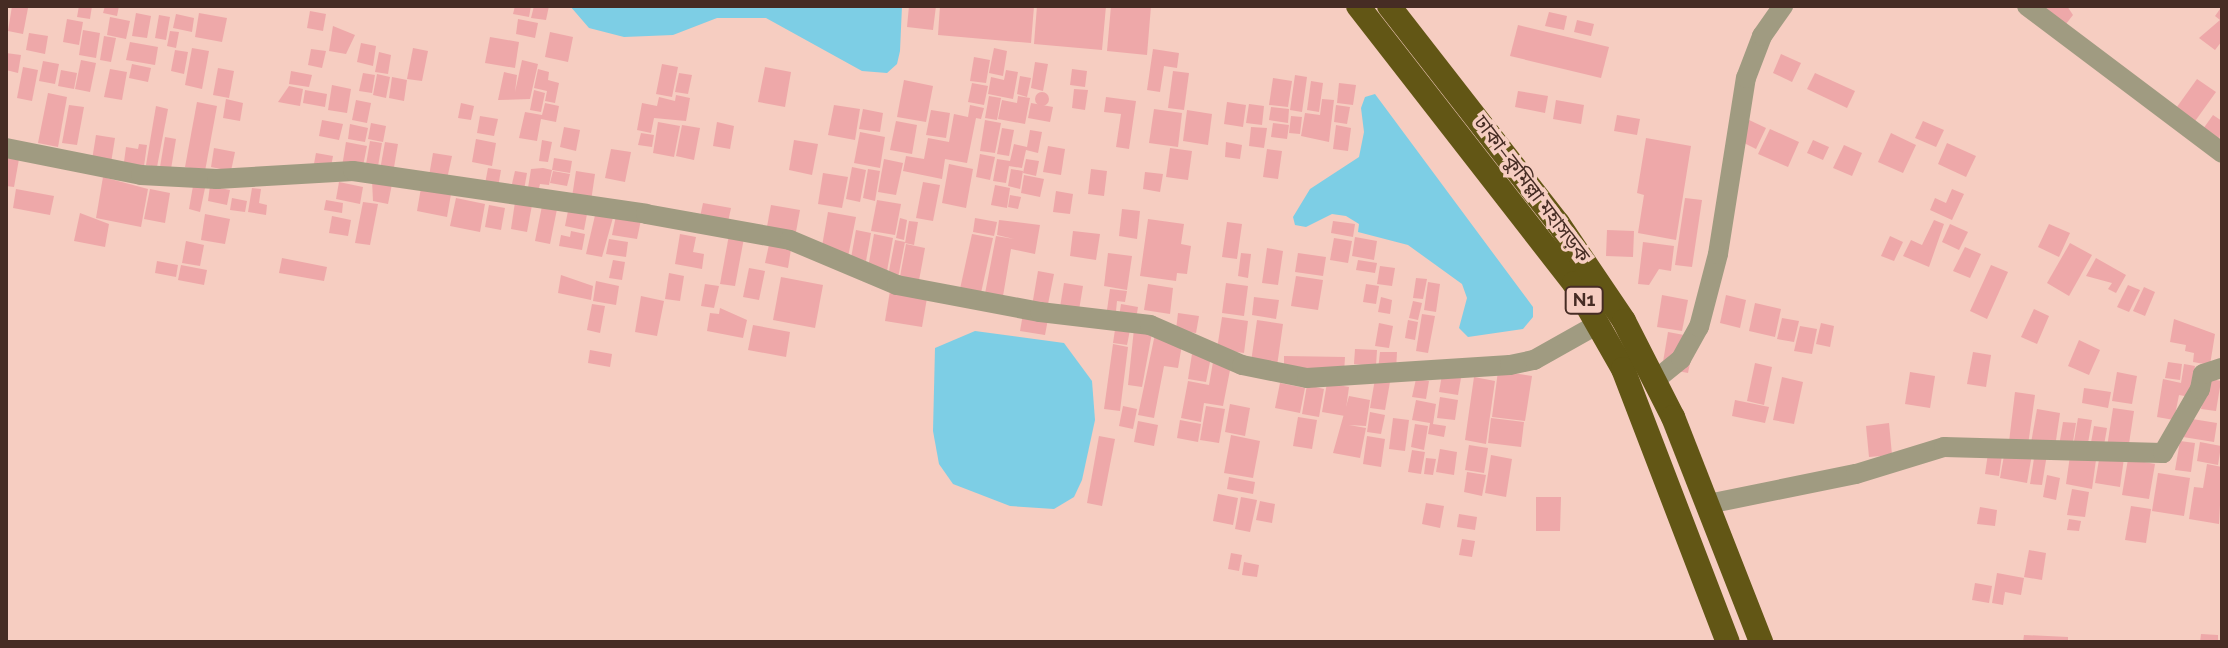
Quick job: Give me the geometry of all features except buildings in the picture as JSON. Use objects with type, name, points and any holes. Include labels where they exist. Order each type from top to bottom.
[{"type":"highway","name":"ঢাকা–কুমিল্লা মহাসড়ক","points":[[1358,6],[1574,283],[1598,324],[1623,369],[1728,642]]},
{"type":"highway","name":"ঢাকা–কুমিল্লা মহাসড়ক","points":[[1389,6],[1558,223],[1624,321],[1708,504],[1761,642]]},
{"type":"street","points":[[1654,381],[1681,359],[1699,327],[1718,254],[1746,78],[1762,36],[1783,6]]},
{"type":"street","points":[[2027,6],[2222,153]]},
{"type":"street","points":[[6,148],[141,175],[217,179],[353,171],[646,214],[790,240],[897,285],[1040,312],[1150,325],[1242,365],[1307,378],[1510,365],[1534,360],[1598,324]]},
{"type":"street","points":[[1708,504],[1856,474],[1944,447],[2163,453],[2200,389],[2203,374],[2222,368]]},
{"type":"water","points":[[570,6],[902,6],[900,51],[897,64],[887,73],[862,71],[766,18],[717,18],[673,35],[624,37],[589,28]]},
{"type":"water","points":[[1375,94],[1533,307],[1533,317],[1523,329],[1468,337],[1459,328],[1467,298],[1462,284],[1408,245],[1358,232],[1359,224],[1346,216],[1332,214],[1306,227],[1295,225],[1293,217],[1310,189],[1359,157],[1364,132],[1361,108],[1365,97]]},
{"type":"water","points":[[975,331],[1064,343],[1092,381],[1095,420],[1082,480],[1074,497],[1054,509],[1010,506],[953,484],[939,464],[933,431],[935,348]]}]
